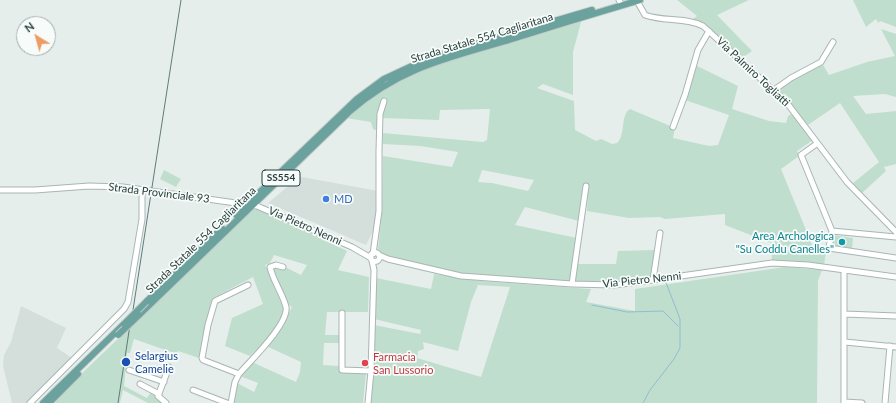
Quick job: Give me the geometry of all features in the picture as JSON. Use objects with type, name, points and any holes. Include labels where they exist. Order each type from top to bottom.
[{"type":"main road","name":"Strada Statale 554 Cagliaritana","points":[[43,403],[58,391],[139,315],[356,98],[384,79],[414,64],[449,52],[622,1]]},
{"type":"main road","name":"Strada Statale 554 Cagliaritana","points":[[49,403],[58,391],[146,302],[354,107],[382,86],[401,75],[437,61],[638,1]]},
{"type":"street","name":"Via Palmiro Togliatti","points":[[638,1],[645,15],[697,23],[774,90],[791,107],[848,182],[896,232]]},
{"type":"street","points":[[673,127],[686,95],[698,50],[709,32]]},
{"type":"street","points":[[774,90],[791,78],[821,62],[833,42]]},
{"type":"street","points":[[368,403],[371,371],[375,241],[379,211],[380,114],[384,101]]},
{"type":"street","points":[[815,145],[802,155],[832,231],[829,248],[896,258]]},
{"type":"street","name":"Strada Provinciale 93","points":[[0,190],[35,190],[90,186],[123,187],[249,205]]},
{"type":"street","points":[[572,284],[586,186]]},
{"type":"street","points":[[30,403],[124,309],[128,302],[142,219],[142,190]]},
{"type":"street","name":"Via Pietro Nenni","points":[[249,205],[265,208],[352,247],[362,254],[461,276],[572,284],[614,285],[674,278],[772,263],[896,277]]},
{"type":"street","points":[[832,231],[896,237]]},
{"type":"street","points":[[653,280],[660,233]]},
{"type":"street","points":[[231,403],[235,382],[239,374],[279,326],[285,315],[286,307],[270,268],[276,265],[283,267]]},
{"type":"street","points":[[844,271],[844,402],[862,403]]},
{"type":"street","points":[[239,374],[203,360],[202,358],[208,325],[216,300],[248,285]]},
{"type":"street","points":[[342,313],[342,370],[371,371]]},
{"type":"street","points":[[845,314],[896,316]]},
{"type":"street","points":[[845,342],[896,347]]},
{"type":"street","points":[[885,403],[890,346]]},
{"type":"street","points":[[158,394],[169,367]]},
{"type":"street","points":[[129,370],[164,382]]},
{"type":"street","points":[[140,384],[158,394],[158,396],[166,403]]},
{"type":"street","points":[[193,390],[227,403]]},
{"type":"shaded area","points":[[302,177],[378,191],[375,227],[366,245],[268,203],[297,179]]},
{"type":"shaded area","points":[[21,306],[66,328],[57,348],[75,360],[33,403],[12,403],[3,366],[4,355],[11,342]]},
{"type":"green space","points":[[677,0],[749,0],[717,15],[752,51],[742,58],[703,24],[693,19],[697,16]]},
{"type":"green space","points":[[853,0],[896,0],[896,27],[880,21],[878,23],[876,19],[866,27]]},
{"type":"green space","points":[[579,21],[581,22],[573,52],[573,95],[543,84],[537,88],[574,101],[575,130],[596,141],[601,139],[612,144],[617,143],[620,139],[625,116],[630,109],[675,128],[673,138],[709,146],[718,145],[729,115],[685,100],[695,65],[738,86],[732,109],[769,121],[786,123],[788,116],[793,113],[813,140],[797,151],[799,156],[781,169],[813,247],[827,246],[824,265],[772,260],[771,243],[725,225],[725,214],[665,219],[660,217],[629,218],[587,211],[588,187],[579,221],[525,207],[515,225],[577,238],[571,281],[467,275],[384,255],[378,249],[382,212],[383,156],[452,167],[458,152],[420,146],[383,144],[383,133],[483,142],[487,140],[490,109],[440,110],[439,120],[382,118],[378,131],[373,129],[371,122],[346,118],[374,94],[419,70]],"holes":[[[482,170],[534,180],[528,191],[492,183],[478,182]]]},
{"type":"green space","points":[[881,29],[896,34],[896,97],[885,94],[853,96],[866,114],[896,111],[896,164],[884,167],[886,171],[862,193],[853,183],[879,162],[840,103],[808,125],[777,90],[777,88],[822,63],[829,75],[867,62],[895,56]]},
{"type":"green space","points":[[164,170],[181,179],[176,187],[160,179]]},
{"type":"green space","points":[[254,208],[284,220],[347,251],[338,270],[369,277],[368,312],[327,312],[325,335],[339,335],[339,343],[324,343],[323,365],[339,366],[339,371],[366,373],[363,403],[233,403],[237,383],[254,392],[258,383],[240,376],[252,362],[296,382],[300,372],[301,362],[266,346],[286,319],[292,307],[285,302],[273,268],[287,268],[301,275],[307,265],[274,255],[270,263],[265,265],[281,295],[284,305],[284,312],[282,319],[272,333],[250,356],[225,346],[232,318],[263,304],[253,277],[213,298],[199,358],[178,351],[177,354],[134,339],[130,353],[127,353],[124,386],[147,398],[151,392],[162,403],[148,403],[123,390],[120,403],[51,403]]},
{"type":"green space","name":"Area Archologica \"Su Coddu Canelles\"","points":[[833,235],[853,238],[852,250],[831,247]]},
{"type":"green space","points":[[655,250],[651,277],[616,281],[574,281],[577,264],[616,264],[618,251]]},
{"type":"green space","points":[[785,267],[822,270],[818,281],[817,403],[370,403],[374,325],[420,334],[421,330],[374,319],[376,278],[431,289],[434,274],[480,281],[591,289],[586,302],[635,311],[635,289]],"holes":[[[478,285],[510,287],[481,377],[417,358],[418,351],[424,349],[423,342],[458,351],[471,302]]]},
{"type":"waterway","points":[[643,403],[650,390],[674,359],[680,348],[680,319],[665,280]]},
{"type":"waterway","points":[[592,305],[627,312],[663,311],[678,326]]},
{"type":"tram line","points":[[133,310],[181,0]]},
{"type":"tram line","points":[[118,403],[130,325]]},
{"type":"place","name":"MD","points":[[326,199]]},
{"type":"place","name":"Area Archologica \"Su Coddu Canelles\"","points":[[842,242]]},
{"type":"place","name":"Selargius Camelie","points":[[126,362]]},
{"type":"place","name":"Farmacia San Lussorio","points":[[365,363]]}]
